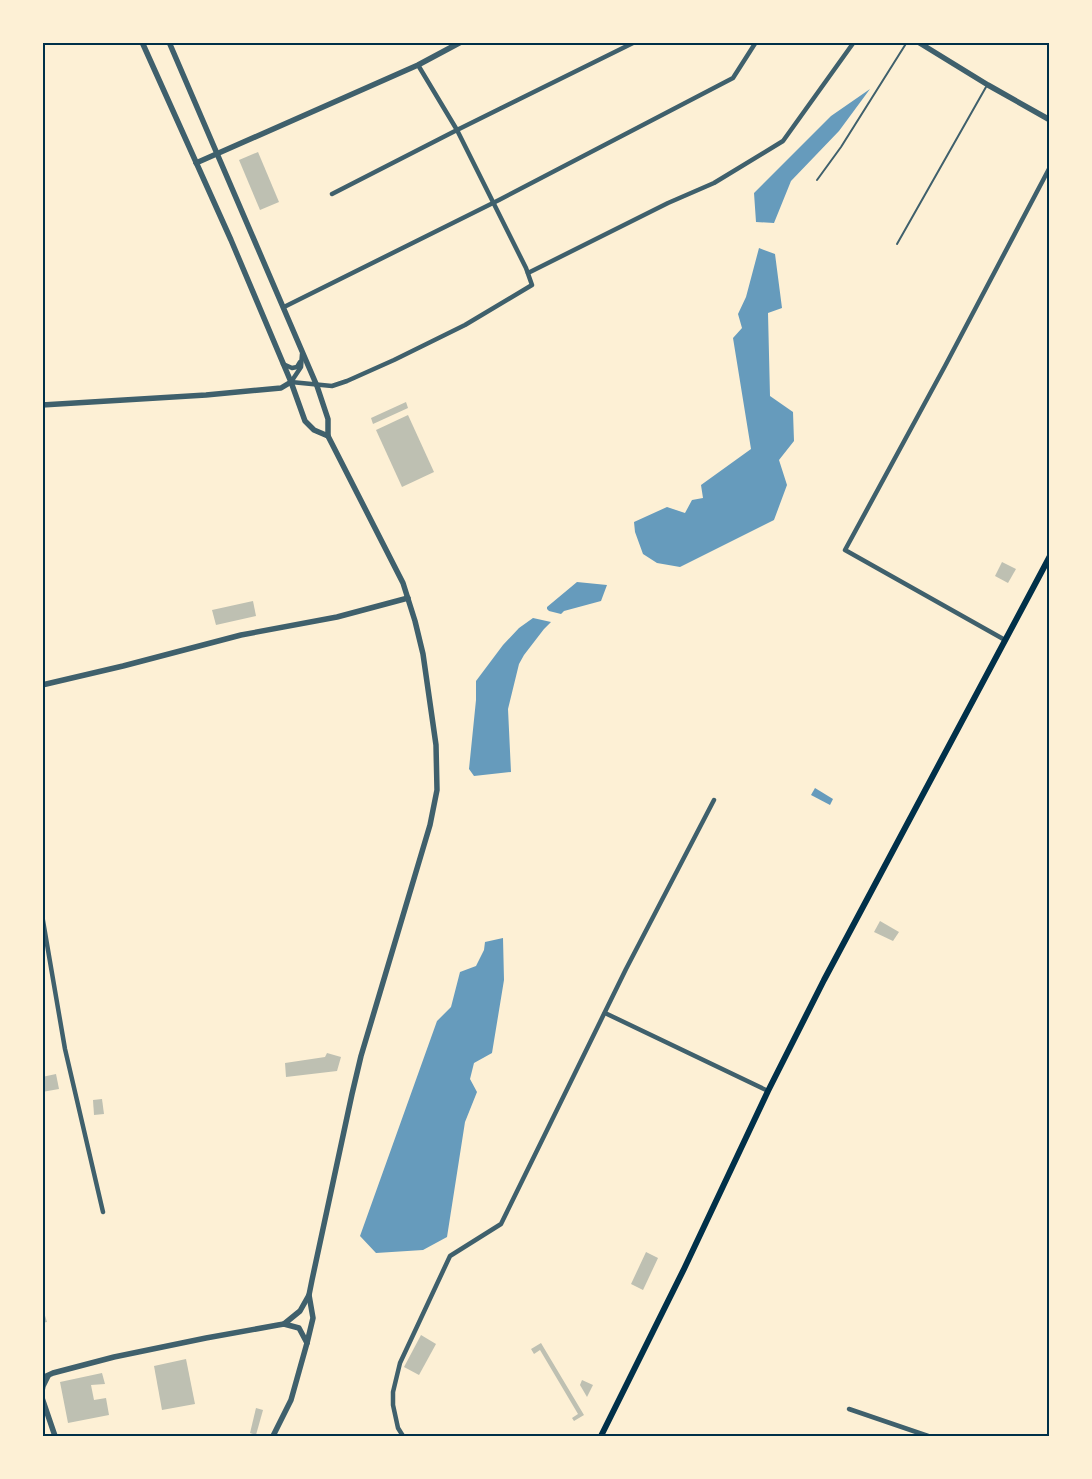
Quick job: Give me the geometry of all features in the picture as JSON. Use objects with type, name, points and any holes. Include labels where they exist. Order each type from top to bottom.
[{"type":"main road","points":[[601,1436],[684,1269],[768,1091],[856,918],[1050,556]]},
{"type":"street","points":[[142,42],[291,382],[305,421],[314,430],[328,436]]},
{"type":"street","points":[[169,42],[317,386],[328,419],[328,436],[403,583],[423,654],[436,745],[437,790],[425,845],[352,1094],[310,1295],[313,1318],[307,1343],[290,1400],[273,1436]]},
{"type":"street","points":[[196,163],[418,65],[461,42]]},
{"type":"street","points":[[332,194],[635,42]]},
{"type":"street","points":[[284,308],[733,78],[756,42]]},
{"type":"street","points":[[528,273],[668,203],[714,183],[783,141],[854,42]]},
{"type":"street","points":[[918,42],[1050,120]]},
{"type":"street","points":[[291,382],[332,386],[346,381],[465,325],[532,285],[528,273],[457,130],[418,65]]},
{"type":"street","points":[[1005,640],[845,550],[946,366],[1050,167]]},
{"type":"street","points":[[42,405],[206,395],[281,388],[291,382],[301,366],[302,349]]},
{"type":"street","points":[[282,363],[292,368],[297,367],[302,358]]},
{"type":"street","points":[[42,684],[123,666],[241,635],[337,617],[408,598]]},
{"type":"street","points":[[403,1436],[398,1428],[393,1405],[393,1392],[400,1363],[450,1256],[501,1224],[636,949],[714,800]]},
{"type":"street","points":[[42,915],[65,1049],[103,1212]]},
{"type":"street","points":[[605,1013],[768,1091]]},
{"type":"street","points":[[284,1324],[300,1311],[310,1295]]},
{"type":"street","points":[[42,1391],[46,1377],[53,1373],[206,1338],[284,1324],[299,1328],[307,1343]]},
{"type":"street","points":[[42,1398],[55,1436]]},
{"type":"street","points":[[849,1409],[928,1436]]},
{"type":"lane","points":[[817,180],[841,147],[907,42]]},
{"type":"lane","points":[[897,244],[988,85]]},
{"type":"water","points":[[870,89],[839,131],[791,181],[774,223],[756,222],[754,193],[831,116]]},
{"type":"water","points":[[759,248],[775,254],[782,308],[768,313],[770,396],[793,412],[794,441],[779,460],[787,485],[774,520],[680,567],[657,563],[643,554],[635,532],[634,522],[667,507],[685,513],[692,500],[703,498],[701,485],[751,449],[733,338],[742,328],[738,314],[746,297]]},
{"type":"water","points":[[577,582],[607,585],[601,601],[564,611],[561,614],[547,609],[547,607]]},
{"type":"water","points":[[533,618],[551,622],[519,664],[508,709],[511,772],[474,776],[469,769],[476,700],[476,681],[503,645],[519,628]]},
{"type":"water","points":[[815,788],[833,799],[830,805],[811,795]]},
{"type":"water","points":[[503,938],[504,980],[492,1053],[474,1063],[470,1079],[477,1092],[465,1122],[447,1237],[423,1250],[376,1253],[360,1236],[437,1021],[451,1007],[460,972],[476,966],[484,950],[485,942]]},
{"type":"building","points":[[258,152],[279,202],[260,210],[239,160]]},
{"type":"building","points":[[406,402],[408,408],[373,424],[371,418]]},
{"type":"building","points":[[408,415],[434,472],[402,487],[376,430]]},
{"type":"building","points":[[1002,562],[1016,569],[1008,583],[995,576]]},
{"type":"building","points":[[253,601],[256,616],[216,625],[212,610]]},
{"type":"building","points":[[880,921],[899,932],[893,941],[874,932]]},
{"type":"building","points":[[327,1053],[341,1057],[337,1071],[286,1077],[285,1063],[325,1057]]},
{"type":"building","points":[[56,1074],[59,1089],[42,1092],[42,1077]]},
{"type":"building","points":[[102,1099],[104,1114],[94,1115],[93,1100]]},
{"type":"building","points":[[646,1252],[658,1258],[643,1290],[631,1284]]},
{"type":"building","points":[[42,1306],[47,1322],[42,1323]]},
{"type":"building","points":[[421,1335],[436,1344],[419,1375],[404,1367]]},
{"type":"building","points":[[541,1343],[584,1415],[574,1421],[572,1418],[578,1414],[540,1350],[534,1354],[531,1349]]},
{"type":"building","points":[[186,1359],[195,1404],[162,1410],[154,1366]]},
{"type":"building","points":[[102,1373],[105,1384],[91,1385],[94,1400],[106,1398],[109,1415],[68,1423],[60,1382]]},
{"type":"building","points":[[582,1380],[593,1385],[587,1397],[580,1385]]},
{"type":"building","points":[[256,1408],[263,1410],[256,1435],[250,1433]]}]
